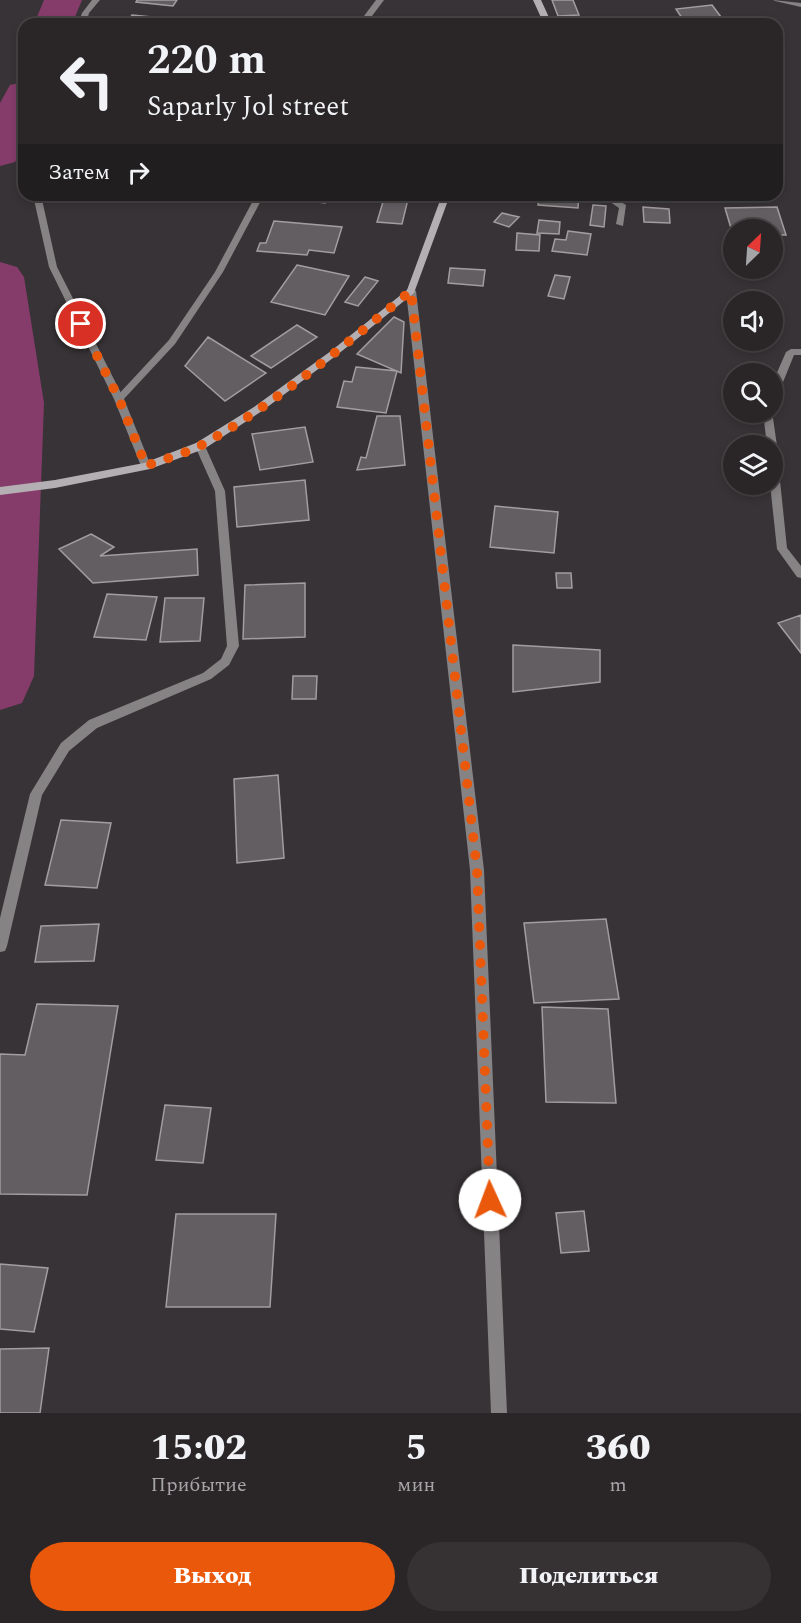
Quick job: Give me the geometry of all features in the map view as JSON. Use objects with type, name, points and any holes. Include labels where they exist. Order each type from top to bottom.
[{"type":"street","points":[[84,18],[96,0]]},
{"type":"street","points":[[366,18],[380,0]]},
{"type":"street","points":[[537,0],[545,18]]},
{"type":"street","points":[[777,0],[801,5]]},
{"type":"street","points":[[38,201],[53,267],[119,399],[146,466]]},
{"type":"street","points":[[119,399],[172,342],[219,272],[257,201]]},
{"type":"street","points":[[444,201],[411,291],[477,870],[499,1413]]},
{"type":"street","points":[[614,201],[623,207],[620,224]]},
{"type":"street","points":[[0,491],[56,484],[146,466],[200,446],[258,409],[334,353],[411,291]]},
{"type":"street","points":[[783,371],[791,352],[801,352]]},
{"type":"street","points":[[0,946],[36,794],[66,747],[93,724],[207,675],[225,662],[233,646],[220,491],[200,446]]},
{"type":"street","points":[[776,495],[782,549],[801,574]]},
{"type":"building","points":[[137,0],[177,0],[173,6],[136,2]]},
{"type":"building","points":[[552,0],[573,0],[579,15],[558,16]]},
{"type":"building","points":[[712,5],[721,17],[682,18],[676,9]]},
{"type":"building","points":[[132,15],[164,18],[130,18]]},
{"type":"building","points":[[383,201],[408,201],[402,224],[377,222]]},
{"type":"building","points":[[538,201],[579,201],[578,208],[538,205]]},
{"type":"building","points":[[593,205],[606,206],[604,227],[590,225]]},
{"type":"building","points":[[643,207],[669,209],[670,223],[644,222]]},
{"type":"building","points":[[777,207],[781,219],[728,219],[725,208]]},
{"type":"building","points":[[502,213],[519,217],[509,227],[494,222]]},
{"type":"building","points":[[539,220],[560,222],[559,234],[537,233]]},
{"type":"building","points":[[274,221],[342,227],[334,253],[309,250],[307,255],[257,251],[260,243],[266,243]]},
{"type":"building","points":[[568,231],[591,234],[587,255],[552,251],[555,239],[566,240]]},
{"type":"building","points":[[517,233],[540,235],[539,251],[516,250]]},
{"type":"building","points":[[297,265],[349,276],[325,315],[271,302]]},
{"type":"building","points":[[450,268],[485,270],[483,286],[448,283]]},
{"type":"building","points":[[555,275],[570,277],[564,299],[548,296]]},
{"type":"building","points":[[365,277],[378,281],[358,306],[345,302]]},
{"type":"building","points":[[394,317],[404,322],[401,373],[357,354]]},
{"type":"building","points":[[297,325],[317,337],[271,368],[251,356]]},
{"type":"building","points":[[208,337],[266,373],[225,401],[185,366]]},
{"type":"building","points":[[356,367],[397,371],[386,413],[337,407],[344,381],[352,382]]},
{"type":"building","points":[[377,416],[400,416],[405,465],[357,470],[361,457],[366,458]]},
{"type":"building","points":[[305,427],[313,462],[260,470],[252,434]]},
{"type":"building","points":[[305,480],[309,520],[237,527],[234,487]]},
{"type":"building","points":[[495,506],[558,512],[554,553],[490,547]]},
{"type":"building","points":[[91,534],[114,547],[100,556],[197,549],[198,575],[93,583],[59,549]]},
{"type":"building","points":[[556,573],[571,573],[572,588],[557,588]]},
{"type":"building","points":[[305,583],[305,637],[243,639],[245,585]]},
{"type":"building","points":[[107,594],[157,597],[146,640],[94,637]]},
{"type":"building","points":[[165,598],[204,598],[200,641],[160,642]]},
{"type":"building","points":[[801,615],[801,653],[778,623]]},
{"type":"building","points":[[513,645],[600,650],[600,682],[513,692]]},
{"type":"building","points":[[293,676],[317,676],[316,699],[292,699]]},
{"type":"building","points":[[278,775],[284,858],[237,863],[234,779]]},
{"type":"building","points":[[61,820],[111,823],[97,888],[45,885]]},
{"type":"building","points":[[606,919],[619,999],[534,1003],[524,923]]},
{"type":"building","points":[[99,924],[94,961],[35,962],[41,926]]},
{"type":"building","points":[[37,1004],[118,1006],[87,1195],[0,1194],[0,1054],[25,1055]]},
{"type":"building","points":[[542,1007],[608,1009],[616,1103],[546,1102]]},
{"type":"building","points":[[165,1105],[211,1108],[203,1163],[156,1160]]},
{"type":"building","points":[[584,1211],[589,1251],[561,1253],[556,1213]]},
{"type":"building","points":[[176,1214],[276,1214],[270,1307],[166,1307]]},
{"type":"building","points":[[0,1264],[48,1268],[34,1332],[0,1329]]},
{"type":"building","points":[[49,1348],[40,1413],[0,1413],[0,1349]]},
{"type":"waterway","points":[[56,18],[63,0]]},
{"type":"waterway","points":[[0,153],[18,109]]},
{"type":"waterway","points":[[0,277],[18,403],[3,676],[0,685]]},
{"type":"route","points":[[81,324],[119,399],[146,466],[200,446],[258,409],[334,353],[411,291],[477,870],[490,1200]]}]
